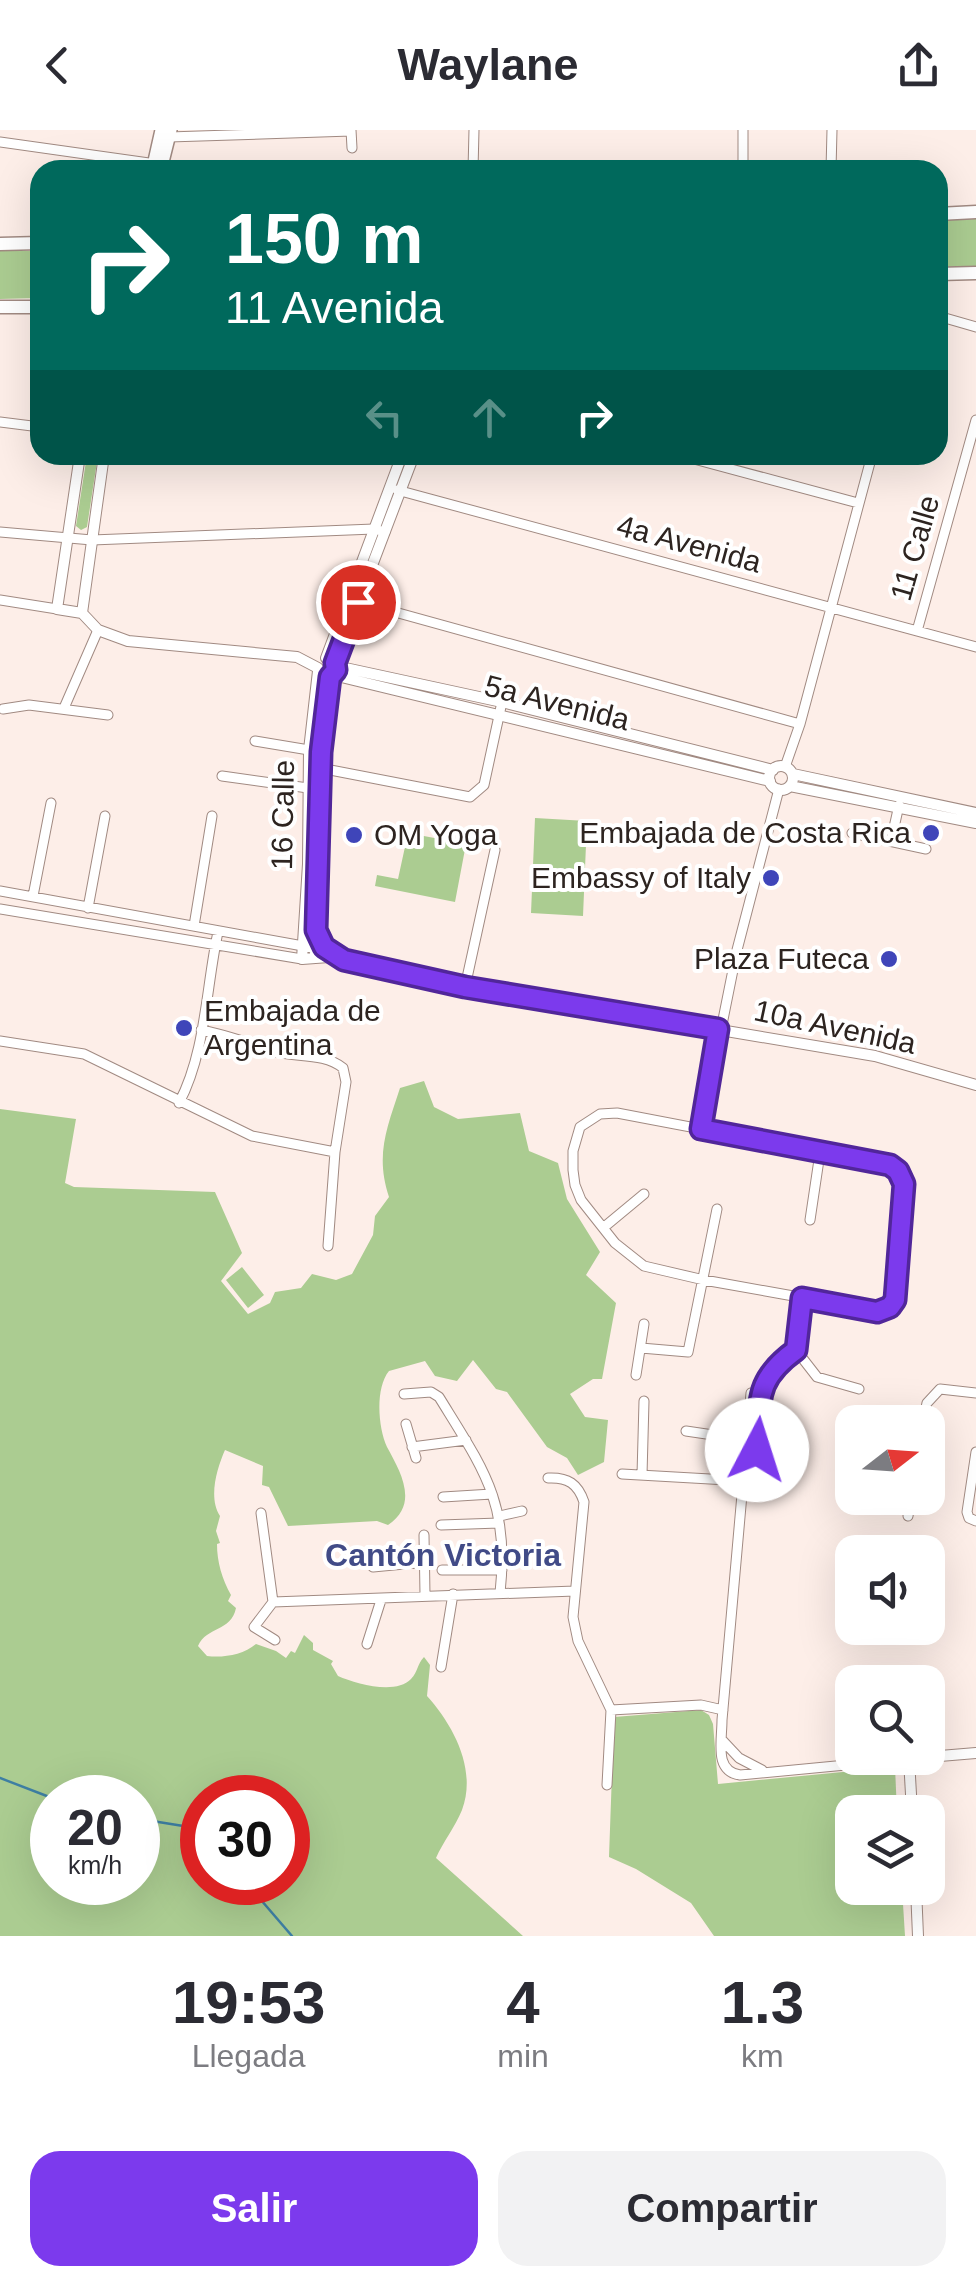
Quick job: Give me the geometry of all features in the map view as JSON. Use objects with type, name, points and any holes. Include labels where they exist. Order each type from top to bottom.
[{"type":"main road","points":[[159,160],[167,132]]},
{"type":"main road","points":[[948,213],[975,212]]},
{"type":"main road","points":[[0,244],[30,243]]},
{"type":"main road","points":[[948,274],[976,273]]},
{"type":"main road","points":[[0,307],[30,307]]},
{"type":"street","points":[[167,132],[351,130],[352,148]]},
{"type":"street","points":[[474,130],[474,160]]},
{"type":"street","points":[[743,160],[744,130]]},
{"type":"street","points":[[831,160],[832,130]]},
{"type":"street","points":[[0,142],[113,160]]},
{"type":"street","points":[[948,319],[976,327]]},
{"type":"street","name":"11 Calle","points":[[917,632],[976,420]]},
{"type":"street","points":[[0,422],[30,426]]},
{"type":"street","points":[[57,609],[79,465]]},
{"type":"street","points":[[82,613],[103,465]]},
{"type":"street","name":"16 Calle","points":[[395,490],[400,465]]},
{"type":"street","name":"16 Calle","points":[[311,956],[303,946],[309,750],[327,667],[395,490],[409,465]]},
{"type":"street","points":[[716,465],[858,503]]},
{"type":"street","points":[[701,1129],[718,1029],[782,778],[869,465]]},
{"type":"street","name":"4a Avenida","points":[[395,490],[976,647]]},
{"type":"street","points":[[0,532],[92,540],[380,531]]},
{"type":"street","points":[[0,600],[82,613],[98,630],[64,708]]},
{"type":"street","points":[[352,601],[800,724]]},
{"type":"street","name":"5a Avenida","points":[[98,630],[128,641],[303,659],[976,823]]},
{"type":"street","name":"16 Calle","points":[[311,956],[316,930],[327,667]]},
{"type":"street","points":[[3,708],[28,705],[108,715]]},
{"type":"street","points":[[320,768],[470,797],[484,785],[501,708]]},
{"type":"street","points":[[255,741],[309,750]]},
{"type":"street","points":[[222,776],[308,788]]},
{"type":"street","name":"5a Avenida","points":[[782,778],[976,813]]},
{"type":"street","points":[[33,896],[51,804]]},
{"type":"street","points":[[890,841],[899,805]]},
{"type":"street","points":[[88,908],[105,816]]},
{"type":"street","points":[[194,926],[212,816]]},
{"type":"street","points":[[852,832],[926,849]]},
{"type":"street","points":[[465,987],[495,850]]},
{"type":"street","points":[[0,891],[303,946]]},
{"type":"street","points":[[45,918],[48,899]]},
{"type":"street","name":"10a Avenida","points":[[0,909],[215,946],[329,957],[465,987],[875,1056],[976,1085]]},
{"type":"street","points":[[316,930],[324,947],[344,960]]},
{"type":"street","points":[[179,1103],[201,1030],[218,932]]},
{"type":"street","points":[[201,1030],[238,1037],[274,1052],[328,1060],[342,1068],[346,1082],[335,1152],[328,1246]]},
{"type":"street","points":[[0,1042],[84,1054],[252,1136],[335,1152]]},
{"type":"street","points":[[600,1114],[617,1114],[701,1129],[890,1165],[898,1171],[904,1184],[897,1294],[890,1307],[877,1312],[704,1280],[644,1266],[615,1243],[581,1200],[574,1184],[580,1127],[600,1114]]},
{"type":"street","points":[[810,1220],[820,1153]]},
{"type":"street","points":[[603,1228],[644,1194]]},
{"type":"street","points":[[641,1348],[688,1352],[718,1208]]},
{"type":"street","points":[[802,1298],[796,1350],[816,1377],[860,1389]]},
{"type":"street","points":[[636,1375],[644,1324]]},
{"type":"street","points":[[760,1488],[754,1481],[762,1388],[772,1367],[796,1350]]},
{"type":"street","points":[[927,1405],[940,1389],[976,1393]]},
{"type":"street","points":[[404,1394],[431,1392],[439,1397],[484,1470],[500,1520],[500,1594]]},
{"type":"street","points":[[750,1393],[723,1710],[725,1771],[740,1776],[835,1765]]},
{"type":"street","points":[[642,1476],[644,1401]]},
{"type":"street","points":[[406,1424],[414,1453],[466,1440]]},
{"type":"street","points":[[686,1431],[747,1440]]},
{"type":"street","points":[[973,1520],[967,1503],[976,1455]]},
{"type":"street","points":[[622,1474],[744,1482]]},
{"type":"street","points":[[548,1478],[573,1482],[584,1502],[573,1617],[578,1641],[610,1710],[607,1786]]},
{"type":"street","points":[[444,1497],[492,1494]]},
{"type":"street","points":[[441,1525],[500,1520],[522,1511]]},
{"type":"street","points":[[261,1512],[273,1602],[254,1625],[275,1640]]},
{"type":"street","points":[[424,1535],[425,1595]]},
{"type":"street","points":[[373,1567],[424,1562]]},
{"type":"street","points":[[442,1570],[502,1570]]},
{"type":"street","points":[[273,1602],[574,1591]]},
{"type":"street","points":[[441,1668],[453,1594]]},
{"type":"street","points":[[366,1644],[380,1600]]},
{"type":"street","points":[[610,1710],[702,1705],[723,1710]]},
{"type":"street","points":[[722,1738],[739,1758],[766,1771]]},
{"type":"street","points":[[945,1756],[976,1753]]},
{"type":"street","points":[[917,1905],[918,1936]]},
{"type":"green space","points":[[976,219],[976,266],[948,267],[948,220]]},
{"type":"green space","points":[[0,251],[30,251],[30,298],[0,299]]},
{"type":"green space","points":[[85,465],[96,465],[87,527],[81,530],[76,526]]},
{"type":"green space","points":[[535,818],[587,821],[583,916],[531,913]]},
{"type":"green space","points":[[408,833],[466,844],[455,902],[375,886],[377,875],[398,879]]},
{"type":"green space","points":[[424,1081],[434,1107],[458,1119],[520,1113],[529,1151],[558,1163],[567,1199],[600,1252],[586,1275],[616,1303],[602,1379],[593,1379],[570,1394],[585,1417],[608,1420],[604,1462],[578,1475],[567,1458],[547,1447],[507,1392],[496,1389],[473,1360],[457,1381],[435,1376],[425,1361],[389,1371],[382,1387],[380,1419],[404,1487],[398,1517],[388,1525],[377,1521],[288,1526],[269,1487],[262,1485],[263,1466],[225,1450],[214,1492],[220,1516],[217,1551],[231,1595],[228,1601],[236,1608],[229,1621],[198,1646],[207,1656],[220,1657],[256,1644],[286,1658],[291,1651],[295,1653],[304,1635],[313,1643],[313,1650],[333,1661],[338,1676],[386,1687],[411,1679],[424,1657],[430,1665],[427,1696],[454,1735],[467,1780],[462,1810],[436,1858],[523,1936],[0,1936],[0,1109],[76,1119],[65,1183],[74,1187],[215,1192],[242,1253],[221,1281],[248,1314],[270,1303],[275,1292],[301,1288],[312,1274],[336,1280],[352,1274],[373,1235],[375,1216],[389,1197],[383,1168],[387,1129],[400,1088]]},
{"type":"green space","points":[[242,1267],[264,1295],[248,1308],[226,1280]]},
{"type":"green space","points":[[701,1710],[709,1715],[718,1784],[835,1773],[895,1775],[896,1795],[835,1795],[835,1905],[903,1905],[905,1936],[714,1936],[691,1903],[609,1857],[614,1717]]},
{"type":"waterway","points":[[0,1778],[30,1790]]},
{"type":"waterway","points":[[160,1822],[180,1825]]},
{"type":"waterway","points":[[265,1905],[292,1936]]},
{"type":"place","name":"Embajada de Costa Rica","points":[[931,833]]},
{"type":"place","name":"OM Yoga","points":[[354,835]]},
{"type":"place","name":"Embassy of Italy","points":[[771,878]]},
{"type":"place","name":"Plaza Futeca","points":[[889,959]]},
{"type":"place","name":"Embajada de Argentina","points":[[184,1028]]},
{"type":"district","name":"Cantón Victoria","points":[[443,1555]]},
{"type":"route","points":[[358,602],[335,663],[335,673],[330,677],[321,752],[316,930],[324,947],[344,960],[465,987],[718,1029],[701,1129],[890,1165],[898,1171],[904,1184],[895,1300],[890,1307],[877,1312],[802,1298],[796,1350],[772,1367],[762,1388],[757,1450]]}]
